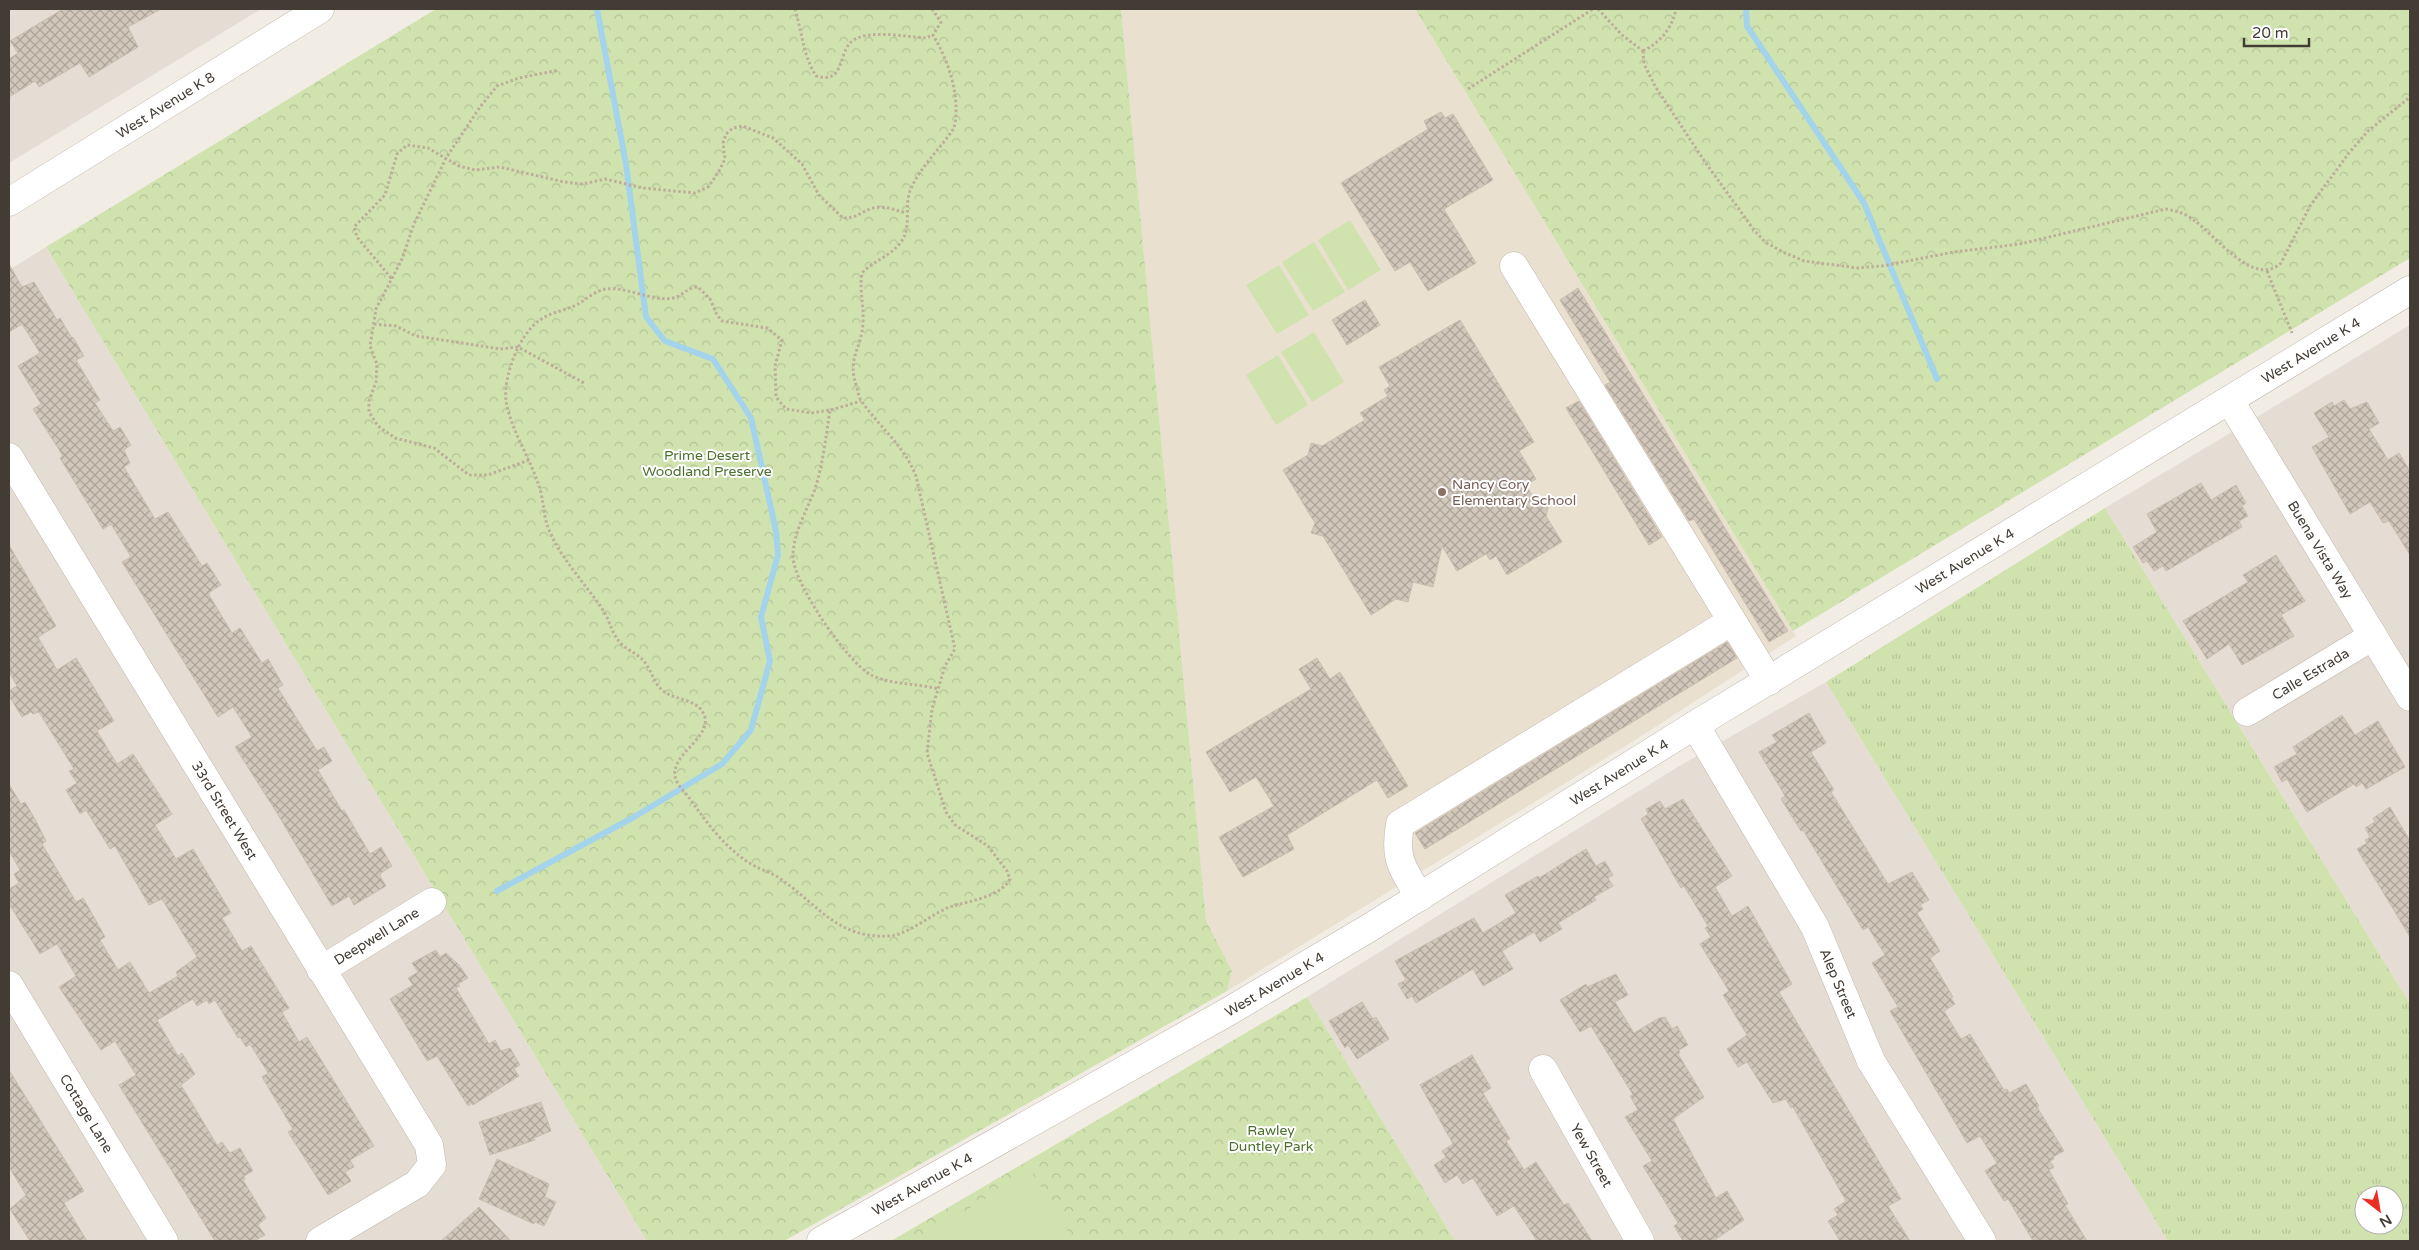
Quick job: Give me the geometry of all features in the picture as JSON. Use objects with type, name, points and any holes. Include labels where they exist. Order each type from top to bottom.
[{"type":"street","name":"West Avenue K 8","points":[[9,202],[320,9]]},
{"type":"street","points":[[1514,266],[1769,680]]},
{"type":"street","name":"West Avenue K 4","points":[[821,1241],[1231,1010],[1420,897],[1695,725],[2410,290]]},
{"type":"street","name":"Buena Vista Way","points":[[2230,401],[2410,697]]},
{"type":"street","name":"33rd Street West","points":[[9,458],[429,1144],[432,1165],[417,1184],[320,1241]]},
{"type":"street","points":[[1420,897],[1400,864],[1397,841],[1400,824],[1732,621]]},
{"type":"street","name":"Calle Estrada","points":[[2246,712],[2373,636]]},
{"type":"street","name":"Alep Street","points":[[1695,725],[1815,927],[1871,1061],[1982,1241]]},
{"type":"street","name":"Deepwell Lane","points":[[321,970],[432,902]]},
{"type":"street","name":"Cottage Lane","points":[[9,985],[164,1241]]},
{"type":"street","name":"Yew Street","points":[[1543,1069],[1640,1241]]},
{"type":"path","points":[[796,9],[802,44],[816,76],[823,78],[831,77],[838,70],[850,44],[867,34],[926,38],[933,35],[941,22],[937,13],[932,9]]},
{"type":"path","points":[[1468,89],[1593,9]]},
{"type":"path","points":[[1598,9],[1622,35],[1643,51],[1644,64],[1655,86],[1710,169],[1754,230],[1765,242],[1804,261],[1858,268],[1882,266],[1954,252],[2020,244],[2166,209],[2178,211],[2193,219],[2248,266],[2267,271],[2281,263],[2310,206],[2349,153],[2368,131],[2410,97]]},
{"type":"path","points":[[1643,51],[1655,46],[1667,32],[1676,9]]},
{"type":"path","points":[[861,401],[830,410],[811,413],[786,410],[776,397],[775,366],[782,340],[767,328],[722,321],[717,315],[710,299],[698,287],[691,287],[676,298],[663,298],[608,288],[595,293],[575,306],[555,311],[538,321],[523,335],[506,386],[506,401],[540,488],[549,531],[589,593],[604,611],[618,641],[644,661],[661,690],[672,697],[692,703],[702,712],[705,723],[703,728],[679,760],[675,770],[676,780],[692,803],[710,827],[730,848],[751,864],[781,879],[829,920],[844,928],[876,936],[892,936],[905,931],[936,912],[996,892],[1007,884],[1010,879],[1007,871],[988,846],[955,825],[946,812],[927,753],[932,708],[945,666],[955,649],[916,476],[910,462],[895,439],[861,401],[852,374],[852,360],[863,330],[864,314],[859,289],[862,273],[902,242],[907,230],[906,213],[910,192],[917,178],[954,128],[956,119],[954,81],[933,35]]},
{"type":"path","points":[[529,460],[488,475],[469,475],[434,448],[395,438],[378,426],[369,412],[369,401],[376,382],[377,364],[370,346],[376,309],[390,278],[402,259],[414,224],[446,158],[497,86],[519,78],[559,70]]},
{"type":"path","points":[[390,278],[357,237],[354,227],[385,196],[397,154],[402,148],[416,145],[438,152],[459,166],[475,170],[500,167],[564,182],[584,184],[605,179],[643,188],[695,193],[708,187],[718,173],[725,159],[723,144],[726,134],[733,128],[743,126],[773,138],[802,164],[819,195],[843,218],[851,218],[872,208],[886,208],[906,213]]},
{"type":"path","points":[[2267,271],[2290,331],[2304,356]]},
{"type":"path","points":[[374,324],[396,326],[416,336],[500,349],[518,347],[586,384]]},
{"type":"path","points":[[830,410],[815,488],[801,522],[794,545],[793,559],[815,607],[834,638],[854,661],[872,675],[938,689]]},
{"type":"shaded area","points":[[9,9],[261,9],[9,163]]},
{"type":"shaded area","points":[[1121,9],[1415,9],[1796,636],[1632,742],[1227,991],[1232,971],[1206,922]]},
{"type":"shaded area","points":[[46,247],[647,1241],[9,1241],[9,270]]},
{"type":"shaded area","points":[[2410,325],[2410,1004],[2105,508]]},
{"type":"shaded area","points":[[1826,682],[2168,1241],[1455,1241],[1307,997],[1676,768]]},
{"type":"green space","name":"Prime Desert Woodland Preserve","points":[[436,9],[1121,9],[1206,921],[1232,971],[1227,991],[784,1241],[647,1241],[46,247]]},
{"type":"green space","points":[[1415,9],[2410,9],[2410,258],[1793,631]]},
{"type":"green space","points":[[1350,220],[1381,270],[1348,290],[1318,240]]},
{"type":"green space","points":[[1314,242],[1345,292],[1313,311],[1282,262]]},
{"type":"green space","points":[[1279,265],[1309,315],[1277,334],[1246,285]]},
{"type":"green space","points":[[1314,332],[1344,382],[1312,402],[1281,352]]},
{"type":"green space","points":[[1278,355],[1308,405],[1276,425],[1246,375]]},
{"type":"green space","points":[[2105,508],[2410,1004],[2410,1241],[2168,1241],[1826,682]]},
{"type":"green space","name":"Rawley Duntley Park","points":[[1307,997],[1455,1241],[891,1241]]},
{"type":"green space","points":[[1031,1171],[1074,1241],[915,1241]]},
{"type":"building","points":[[63,9],[161,9],[128,27],[138,47],[89,77],[80,63],[39,87],[35,81],[9,97],[9,59],[18,53],[10,41]]},
{"type":"building","points":[[1441,112],[1445,118],[1453,114],[1493,180],[1444,209],[1476,263],[1428,291],[1410,262],[1395,271],[1341,183],[1428,129],[1424,121]]},
{"type":"building","points":[[9,264],[22,287],[34,282],[57,320],[60,318],[73,337],[84,356],[76,360],[100,400],[95,403],[113,431],[120,427],[131,445],[124,450],[130,463],[124,467],[155,519],[168,512],[202,566],[207,563],[221,585],[210,592],[209,595],[232,633],[240,628],[262,663],[268,659],[283,685],[278,688],[317,751],[324,747],[332,761],[318,770],[342,811],[344,810],[370,854],[381,847],[392,866],[381,873],[380,876],[386,886],[354,905],[349,896],[332,906],[235,747],[252,737],[233,707],[218,717],[122,562],[131,557],[111,524],[103,529],[60,458],[63,456],[33,409],[41,404],[18,366],[40,353],[22,324],[9,332]]},
{"type":"building","points":[[1578,288],[1788,631],[1769,642],[1694,519],[1689,521],[1605,385],[1610,382],[1560,300]]},
{"type":"building","points":[[1365,300],[1380,325],[1347,345],[1332,320]]},
{"type":"building","points":[[1460,320],[1534,442],[1519,451],[1536,479],[1526,485],[1538,505],[1548,507],[1546,516],[1562,542],[1507,575],[1496,556],[1490,560],[1486,554],[1457,571],[1442,546],[1433,587],[1413,582],[1408,602],[1396,599],[1371,615],[1323,536],[1311,533],[1315,523],[1283,470],[1308,455],[1311,443],[1322,446],[1365,420],[1360,413],[1388,396],[1384,390],[1390,386],[1379,367]]},
{"type":"building","points":[[2344,400],[2350,409],[2367,402],[2379,423],[2369,429],[2388,460],[2399,453],[2410,471],[2410,555],[2389,521],[2383,523],[2370,502],[2350,514],[2312,447],[2329,437],[2314,413],[2332,402],[2334,406]]},
{"type":"building","points":[[1579,401],[1662,537],[1649,545],[1566,408]]},
{"type":"building","points":[[2201,483],[2211,500],[2236,485],[2246,503],[2242,506],[2248,516],[2239,521],[2242,527],[2166,571],[2163,566],[2154,571],[2147,561],[2143,563],[2133,547],[2157,532],[2147,514]]},
{"type":"building","points":[[9,545],[56,626],[38,637],[57,670],[76,658],[114,721],[97,731],[117,764],[133,754],[172,814],[155,825],[176,859],[193,849],[231,913],[222,918],[242,951],[251,946],[289,1008],[282,1012],[299,1042],[307,1037],[374,1146],[350,1160],[354,1167],[345,1172],[351,1181],[328,1195],[288,1132],[293,1129],[262,1077],[268,1073],[250,1044],[246,1047],[240,1037],[238,1038],[215,1000],[209,1004],[207,1000],[197,1006],[193,999],[157,1020],[178,1056],[182,1053],[195,1074],[181,1085],[217,1145],[222,1142],[230,1153],[240,1148],[253,1171],[244,1176],[245,1179],[243,1180],[266,1218],[258,1225],[265,1235],[254,1241],[215,1241],[119,1085],[136,1075],[115,1041],[101,1050],[59,987],[76,976],[57,944],[40,954],[9,904],[9,889],[19,883],[14,874],[20,870],[9,851],[9,784],[21,804],[25,802],[36,821],[46,841],[42,844],[76,902],[83,898],[105,937],[100,940],[118,970],[130,962],[149,993],[178,976],[176,972],[197,957],[162,899],[149,905],[115,846],[110,849],[86,810],[80,814],[66,790],[77,783],[69,771],[74,769],[39,712],[33,714],[31,712],[22,717],[9,696],[9,691],[17,686],[9,672]]},
{"type":"building","points":[[2276,555],[2305,601],[2281,615],[2294,636],[2242,665],[2229,644],[2207,659],[2183,621],[2248,582],[2243,575]]},
{"type":"building","points":[[1727,642],[1737,658],[1425,849],[1415,833]]},
{"type":"building","points":[[1317,658],[1330,679],[1340,672],[1408,786],[1388,798],[1377,780],[1287,835],[1294,849],[1243,877],[1219,837],[1274,806],[1256,777],[1230,792],[1206,752],[1311,689],[1299,669]]},
{"type":"building","points":[[1809,713],[1826,743],[1811,752],[1834,790],[1831,792],[1888,884],[1912,872],[1929,900],[1920,905],[1923,909],[1917,913],[1940,951],[1930,958],[1953,997],[1951,998],[1955,1004],[1944,1011],[1961,1039],[1970,1034],[2004,1090],[2007,1089],[2009,1093],[2026,1084],[2039,1106],[2037,1107],[2064,1151],[2053,1157],[2054,1159],[2050,1161],[2054,1167],[2049,1170],[2068,1204],[2065,1205],[2087,1241],[2033,1241],[2008,1199],[2004,1201],[1985,1171],[1997,1163],[1980,1136],[1967,1143],[1890,1011],[1898,1007],[1872,963],[1885,955],[1868,927],[1863,930],[1803,830],[1801,831],[1781,799],[1785,796],[1759,752],[1777,742],[1772,735]]},
{"type":"building","points":[[2342,715],[2355,735],[2378,721],[2405,767],[2366,789],[2362,783],[2356,787],[2354,784],[2307,812],[2287,779],[2282,782],[2274,767],[2297,754],[2293,747]]},
{"type":"building","points":[[1683,799],[1732,876],[1715,887],[1732,916],[1748,906],[1792,984],[1779,992],[1901,1199],[1888,1206],[1910,1241],[1840,1241],[1828,1221],[1838,1215],[1834,1209],[1846,1201],[1793,1107],[1791,1108],[1786,1099],[1773,1103],[1747,1062],[1738,1067],[1727,1049],[1747,1035],[1723,995],[1729,991],[1700,944],[1711,937],[1705,928],[1708,926],[1684,886],[1681,888],[1641,819],[1648,814],[1646,809],[1660,801],[1665,809]]},
{"type":"building","points":[[2390,807],[2410,841],[2410,937],[2357,849],[2367,843],[2365,840],[2370,837],[2365,828],[2375,822],[2373,818]]},
{"type":"building","points":[[1586,849],[1596,866],[1605,861],[1613,875],[1608,878],[1613,886],[1594,897],[1596,900],[1558,923],[1562,929],[1540,942],[1534,932],[1502,951],[1513,969],[1483,986],[1473,969],[1416,1003],[1412,996],[1407,999],[1398,984],[1406,980],[1395,961],[1474,918],[1483,933],[1516,913],[1505,895],[1538,876],[1539,878]]},
{"type":"building","points":[[436,950],[440,957],[446,953],[459,965],[468,978],[458,984],[460,986],[456,988],[489,1044],[495,1040],[501,1051],[510,1048],[520,1065],[514,1069],[519,1076],[473,1105],[472,1103],[468,1106],[437,1056],[427,1061],[390,999],[413,985],[408,978],[418,972],[412,963]]},
{"type":"building","points":[[1616,974],[1628,995],[1615,1002],[1634,1033],[1659,1018],[1665,1017],[1672,1029],[1677,1026],[1688,1045],[1679,1050],[1680,1053],[1678,1054],[1704,1097],[1673,1119],[1716,1198],[1727,1191],[1744,1220],[1713,1241],[1683,1241],[1674,1226],[1678,1223],[1643,1166],[1652,1161],[1625,1117],[1638,1110],[1630,1096],[1633,1095],[1591,1026],[1580,1032],[1560,1000],[1586,984],[1587,987]]},
{"type":"building","points":[[1362,1002],[1373,1019],[1376,1017],[1389,1039],[1357,1059],[1348,1045],[1345,1048],[1329,1021]]},
{"type":"building","points":[[1472,1055],[1491,1088],[1483,1093],[1510,1139],[1506,1141],[1524,1170],[1536,1162],[1564,1205],[1568,1203],[1592,1241],[1537,1241],[1514,1206],[1497,1216],[1473,1178],[1463,1184],[1457,1175],[1445,1183],[1434,1165],[1446,1157],[1442,1151],[1453,1144],[1420,1085]]},
{"type":"building","points":[[9,1070],[84,1191],[64,1203],[87,1241],[30,1241],[10,1209],[26,1195],[9,1167]]},
{"type":"building","points":[[541,1102],[551,1131],[534,1138],[535,1140],[490,1155],[479,1122]]},
{"type":"building","points":[[497,1159],[549,1184],[545,1197],[556,1202],[544,1226],[535,1222],[534,1224],[479,1199]]},
{"type":"building","points":[[479,1207],[511,1241],[441,1241]]},
{"type":"waterway","points":[[497,891],[634,817],[722,764],[751,730],[770,661],[761,617],[778,555],[776,531],[751,418],[713,359],[665,341],[646,317],[626,164],[597,9]]},
{"type":"waterway","points":[[1746,9],[1747,26],[1864,203],[1937,379]]},
{"type":"place","name":"Nancy Cory Elementary School","points":[[1442,492]]}]
